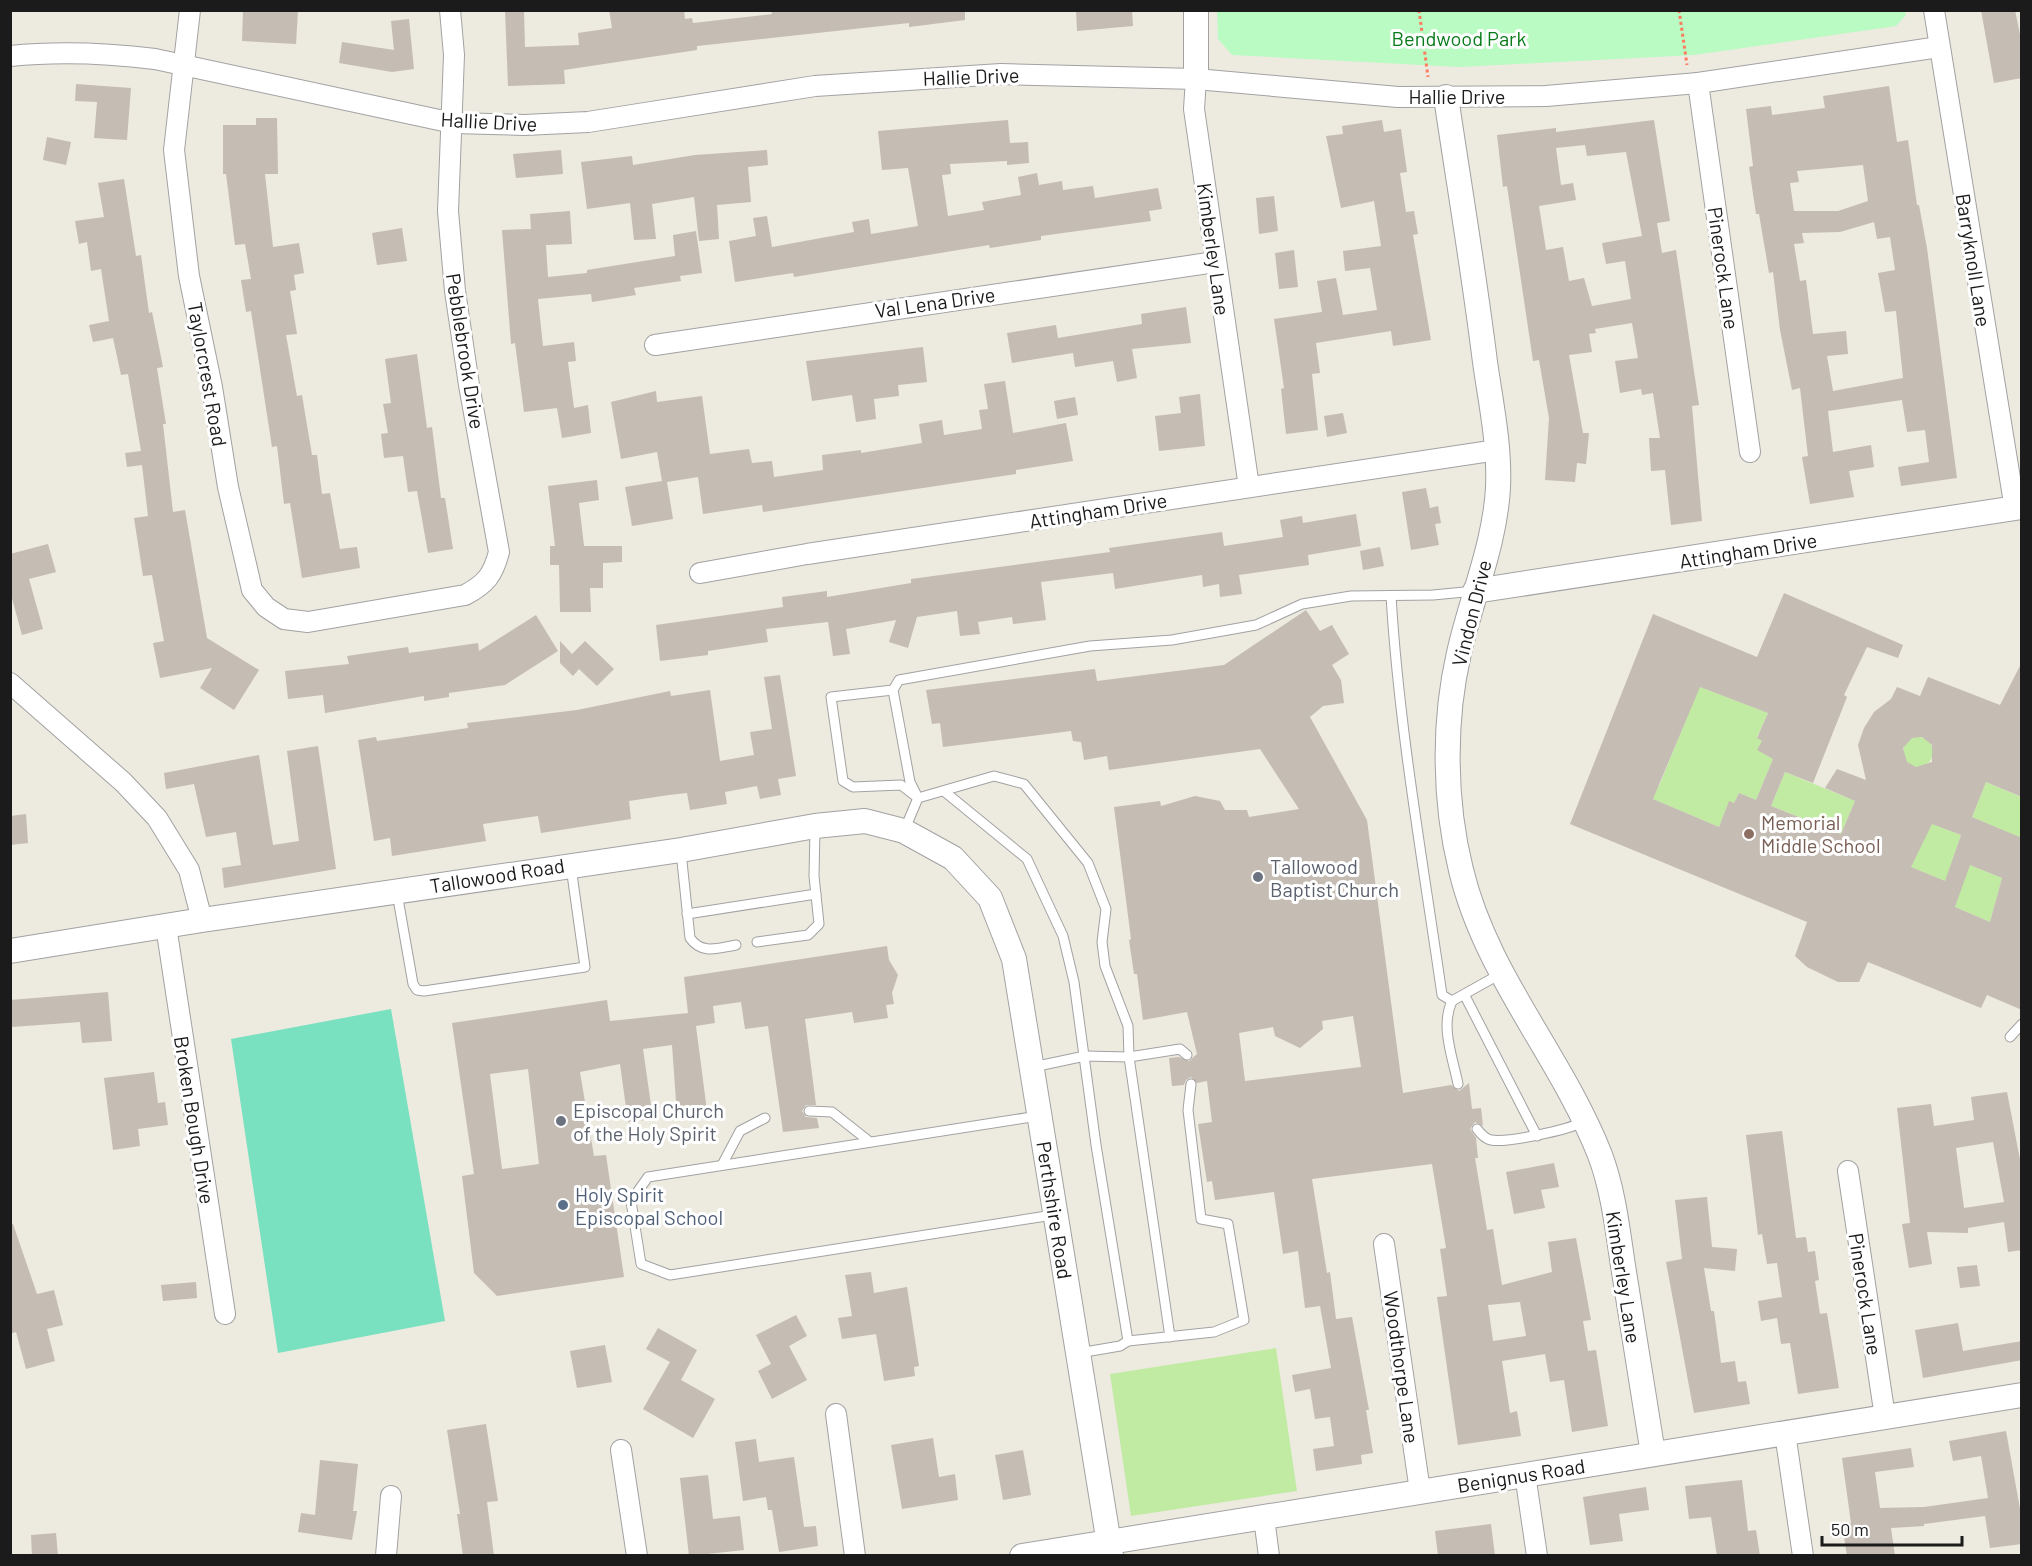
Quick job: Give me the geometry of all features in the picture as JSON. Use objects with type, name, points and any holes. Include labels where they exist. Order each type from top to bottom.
[{"type":"street","name":"Taylorcrest Road","points":[[190,10],[174,150],[189,276],[212,387],[228,487],[252,590],[266,607],[284,619],[308,622],[386,608]]},
{"type":"street","name":"Pebblebrook Drive","points":[[386,608],[465,595],[481,587],[492,575],[499,552],[468,385],[455,291],[448,211],[454,55],[450,10]]},
{"type":"street","name":"Kimberley Lane","points":[[1196,10],[1194,109],[1250,487]]},
{"type":"street","name":"Barryknoll Lane","points":[[1934,10],[2018,508]]},
{"type":"street","name":"Hallie Drive","points":[[10,56],[44,53],[105,53],[154,59],[453,123],[588,122],[768,93],[895,79],[1001,74],[1196,79],[1398,97],[1546,96],[1694,83],[1939,47]]},
{"type":"street","name":"Pinerock Lane","points":[[1694,83],[1750,452]]},
{"type":"street","name":"Vindon Drive","points":[[1438,97],[1497,450],[1498,491],[1489,540],[1458,657],[1447,737],[1451,805],[1461,870],[1489,949],[1526,1020],[1582,1113]]},
{"type":"street","name":"Val Lena Drive","points":[[655,345],[1215,262]]},
{"type":"street","name":"Attingham Drive","points":[[700,573],[1497,450]]},
{"type":"street","name":"Attingham Drive","points":[[1475,591],[2018,508]]},
{"type":"street","points":[[10,683],[123,782],[157,818],[189,870],[202,920]]},
{"type":"street","name":"Tallowood Road","points":[[10,951],[571,864],[681,850],[815,826],[865,821],[904,831],[953,858],[969,876]]},
{"type":"street","name":"Perthshire Road","points":[[969,876],[990,898],[1014,959],[1110,1549]]},
{"type":"street","name":"Broken Bough Drive","points":[[166,926],[225,1314]]},
{"type":"street","name":"Kimberley Lane","points":[[1582,1113],[1601,1159],[1614,1211],[1653,1454]]},
{"type":"street","name":"Pinerock Lane","points":[[1848,1170],[1885,1417]]},
{"type":"street","name":"Woodthorpe Lane","points":[[1384,1244],[1420,1491]]},
{"type":"street","name":"Benignus Road","points":[[1022,1556],[1110,1549],[1264,1518],[1420,1491],[2022,1395]]},
{"type":"street","points":[[836,1414],[855,1556]]},
{"type":"street","points":[[1785,1433],[1803,1556]]},
{"type":"street","points":[[621,1450],[637,1556]]},
{"type":"street","points":[[1525,1474],[1537,1556]]},
{"type":"street","points":[[386,1556],[391,1496]]},
{"type":"street","points":[[1264,1518],[1269,1556]]},
{"type":"lane","points":[[904,831],[918,798],[910,782],[893,690],[899,680],[1090,646],[1172,640],[1256,625],[1302,604],[1351,596],[1475,591]]},
{"type":"lane","points":[[1391,596],[1394,654],[1405,742],[1440,983],[1442,995],[1452,1001]]},
{"type":"lane","points":[[893,690],[831,697],[843,781],[853,787],[901,785],[918,798],[994,776],[1024,784],[1088,863],[1106,909],[1102,942],[1105,966],[1128,1026],[1129,1058],[1170,1337]]},
{"type":"lane","points":[[945,792],[1027,859],[1063,936],[1074,982],[1128,1341]]},
{"type":"lane","points":[[757,942],[808,935],[815,931],[819,924],[814,876],[815,826]]},
{"type":"lane","points":[[681,850],[690,939],[699,948],[705,950],[736,945]]},
{"type":"lane","points":[[396,891],[412,984],[417,990],[424,991],[573,969],[585,967],[586,964],[571,864]]},
{"type":"lane","points":[[687,914],[816,894]]},
{"type":"lane","points":[[1458,1084],[1446,1025],[1447,1013],[1452,1001],[1465,996],[1502,973]]},
{"type":"lane","points":[[1465,996],[1538,1136]]},
{"type":"lane","points":[[2010,1037],[2022,1024]]},
{"type":"lane","points":[[1033,1066],[1085,1056],[1129,1058],[1180,1049],[1187,1055]]},
{"type":"lane","points":[[1079,1353],[1120,1346],[1128,1341],[1214,1332],[1244,1320],[1228,1224],[1201,1219],[1188,1110],[1191,1084]]},
{"type":"lane","points":[[809,1111],[832,1112],[870,1142]]},
{"type":"lane","points":[[1477,1129],[1484,1138],[1493,1141],[1538,1136],[1582,1113]]},
{"type":"lane","points":[[1040,1116],[648,1177],[631,1201],[641,1264],[670,1275],[1056,1215]]},
{"type":"lane","points":[[722,1165],[740,1131],[765,1118]]},
{"type":"path","points":[[1419,10],[1438,97]]},
{"type":"path","points":[[1679,10],[1694,83]]},
{"type":"green space","name":"Bendwood Park","points":[[1217,10],[1905,10],[1906,15],[1896,26],[1694,55],[1459,67],[1232,55],[1218,39]]},
{"type":"green space","points":[[1695,685],[1768,713],[1757,737],[1762,741],[1758,750],[1773,759],[1756,800],[1739,793],[1734,803],[1729,802],[1719,827],[1648,797],[1659,786],[1694,700]]},
{"type":"green space","points":[[1918,737],[1924,738],[1932,746],[1932,758],[1924,766],[1918,767],[1912,766],[1904,758],[1903,752],[1904,746],[1912,738]]},
{"type":"green space","points":[[1785,772],[1855,801],[1841,834],[1771,806]]},
{"type":"green space","points":[[1986,782],[2021,797],[2021,838],[1972,817]]},
{"type":"green space","points":[[1904,813],[1961,835],[1953,858],[2002,878],[1990,922],[1955,907],[1961,888],[1911,867]]},
{"type":"green space","points":[[391,1009],[445,1321],[278,1353],[231,1039]]},
{"type":"green space","points":[[1276,1348],[1297,1491],[1131,1516],[1110,1374]]},
{"type":"building","points":[[243,10],[298,10],[296,44],[242,41]]},
{"type":"building","points":[[505,10],[524,10],[525,47],[579,45],[578,33],[612,28],[609,10],[684,10],[685,19],[692,18],[693,23],[772,14],[771,10],[965,10],[965,20],[909,27],[909,23],[697,46],[697,50],[564,70],[565,84],[508,86]]},
{"type":"building","points":[[1076,10],[1132,10],[1133,26],[1077,31]]},
{"type":"building","points":[[1981,10],[2015,10],[2022,44],[2022,78],[1994,83]]},
{"type":"building","points":[[409,19],[414,69],[392,72],[339,63],[342,42],[394,50],[391,21]]},
{"type":"building","points":[[76,84],[131,88],[127,140],[94,138],[97,102],[75,101]]},
{"type":"building","points":[[1889,86],[1897,142],[1908,140],[1917,205],[1919,205],[1927,248],[1957,478],[1901,486],[1898,467],[1929,462],[1925,430],[1907,432],[1902,400],[1828,411],[1833,452],[1871,445],[1874,467],[1849,471],[1854,497],[1810,504],[1802,457],[1808,456],[1800,388],[1792,390],[1780,330],[1773,272],[1769,273],[1759,214],[1756,214],[1749,167],[1753,166],[1746,109],[1771,106],[1772,115],[1825,108],[1823,96]],"holes":[[[1863,165],[1868,201],[1838,211],[1794,211],[1790,183],[1799,182],[1797,171]],[[1874,222],[1877,239],[1890,237],[1895,270],[1878,273],[1885,312],[1896,311],[1903,378],[1833,391],[1827,356],[1848,354],[1846,331],[1813,334],[1806,280],[1800,281],[1794,244],[1804,243],[1802,233],[1840,232]]]},
{"type":"building","points":[[256,118],[277,118],[278,174],[265,174],[273,247],[299,243],[304,273],[294,275],[296,290],[290,291],[297,334],[286,335],[297,396],[302,395],[312,455],[317,455],[322,494],[330,493],[340,549],[357,547],[360,568],[302,578],[290,503],[284,504],[277,446],[272,447],[251,311],[246,312],[241,280],[251,279],[245,244],[235,245],[226,174],[223,174],[223,125],[256,125]]},
{"type":"building","points":[[1008,120],[1010,143],[1028,142],[1029,163],[1007,165],[1007,161],[950,164],[951,174],[942,175],[948,216],[984,210],[982,202],[1021,195],[1018,177],[1037,173],[1039,185],[1062,181],[1063,190],[1093,186],[1095,198],[1158,188],[1162,209],[1149,211],[1151,221],[1041,236],[1041,240],[990,248],[989,245],[794,277],[793,273],[735,282],[729,241],[756,236],[753,218],[767,216],[772,247],[854,232],[852,222],[869,219],[871,234],[918,226],[908,168],[882,170],[878,131]]},
{"type":"building","points":[[1382,120],[1384,132],[1401,129],[1407,172],[1400,173],[1406,212],[1414,211],[1418,234],[1413,235],[1431,340],[1393,346],[1391,331],[1316,343],[1320,373],[1312,374],[1318,430],[1286,434],[1281,389],[1284,388],[1274,319],[1322,312],[1317,281],[1336,278],[1343,315],[1377,310],[1370,268],[1345,271],[1343,251],[1381,246],[1374,201],[1341,208],[1326,136],[1343,134],[1342,126]]},
{"type":"building","points":[[1654,120],[1670,221],[1657,223],[1662,253],[1676,250],[1699,405],[1692,406],[1702,521],[1671,525],[1665,470],[1651,471],[1649,438],[1660,438],[1653,393],[1642,395],[1641,389],[1620,393],[1615,361],[1638,358],[1632,323],[1595,329],[1596,333],[1589,334],[1592,352],[1569,355],[1583,433],[1589,433],[1586,464],[1577,463],[1575,482],[1545,480],[1549,418],[1539,360],[1533,361],[1507,186],[1503,187],[1497,135],[1556,128],[1556,132]],"holes":[[[1585,145],[1587,156],[1626,152],[1642,236],[1602,243],[1606,264],[1625,261],[1631,299],[1592,306],[1584,278],[1569,281],[1563,247],[1546,250],[1539,206],[1576,200],[1573,183],[1561,185],[1556,148]]]},
{"type":"building","points":[[47,137],[71,142],[66,165],[43,160]]},
{"type":"building","points":[[561,150],[563,174],[516,178],[513,154]]},
{"type":"building","points":[[767,150],[768,165],[748,167],[751,202],[717,205],[719,239],[699,241],[694,197],[652,204],[656,239],[634,240],[630,203],[587,209],[581,162],[632,156],[633,165],[695,155]]},
{"type":"building","points":[[124,179],[136,256],[141,255],[149,313],[152,312],[163,367],[157,368],[166,424],[163,424],[173,512],[185,510],[207,638],[259,670],[234,710],[200,688],[212,668],[160,678],[153,643],[164,641],[152,575],[143,576],[134,518],[148,516],[142,465],[127,467],[125,453],[141,451],[128,374],[121,375],[113,338],[93,342],[89,325],[109,321],[101,269],[91,271],[87,242],[79,244],[75,221],[104,217],[98,183]]},
{"type":"building","points":[[1274,196],[1278,231],[1259,234],[1256,198]]},
{"type":"building","points":[[570,211],[572,244],[546,245],[548,277],[587,273],[587,270],[675,256],[673,235],[696,231],[702,273],[680,276],[681,281],[634,288],[636,295],[592,302],[591,294],[538,299],[543,346],[574,342],[576,361],[568,362],[574,408],[588,405],[591,433],[562,438],[557,408],[524,412],[515,343],[511,344],[502,230],[531,229],[530,214]]},
{"type":"building","points":[[402,228],[407,261],[377,265],[372,233]]},
{"type":"building","points":[[1294,250],[1298,287],[1279,289],[1275,253]]},
{"type":"building","points":[[1186,307],[1191,343],[1132,349],[1137,378],[1117,382],[1113,361],[1075,367],[1073,353],[1012,363],[1007,333],[1056,325],[1058,338],[1142,324],[1141,314]]},
{"type":"building","points":[[923,347],[927,382],[898,385],[899,396],[874,399],[876,419],[856,422],[852,395],[812,401],[806,361]]},
{"type":"building","points":[[417,354],[427,428],[432,427],[441,498],[445,498],[453,549],[428,553],[417,491],[408,492],[403,456],[384,458],[381,434],[388,433],[383,404],[391,403],[385,359]]},
{"type":"building","points":[[1005,381],[1013,433],[1066,423],[1073,461],[1016,470],[1016,474],[763,512],[762,505],[703,514],[698,477],[667,482],[673,519],[632,526],[625,487],[662,481],[657,452],[621,459],[611,402],[656,391],[657,402],[702,396],[710,454],[749,449],[752,463],[772,461],[774,477],[823,470],[822,455],[861,450],[861,453],[922,443],[919,424],[942,420],[944,435],[982,429],[979,410],[988,409],[984,384]]},
{"type":"building","points":[[1200,394],[1205,446],[1159,451],[1155,416],[1181,413],[1179,397]]},
{"type":"building","points":[[1075,397],[1078,415],[1057,419],[1054,401]]},
{"type":"building","points":[[1343,413],[1347,433],[1327,437],[1324,416]]},
{"type":"building","points":[[597,480],[599,500],[579,503],[584,546],[622,546],[622,562],[603,563],[603,588],[590,588],[591,612],[560,612],[559,565],[550,565],[550,546],[555,546],[548,486]]},
{"type":"building","points":[[1426,488],[1430,508],[1438,506],[1441,523],[1435,524],[1439,545],[1411,550],[1402,492]]},
{"type":"building","points":[[1356,514],[1361,546],[1308,555],[1309,565],[1239,575],[1242,594],[1220,597],[1219,584],[1203,587],[1202,575],[1115,589],[1113,573],[1041,582],[1046,620],[1013,624],[1012,617],[978,622],[980,634],[960,636],[957,611],[917,617],[908,648],[889,642],[896,620],[846,629],[850,654],[833,656],[828,622],[766,629],[768,642],[708,651],[708,655],[660,661],[656,625],[783,607],[782,597],[827,591],[827,597],[911,583],[911,579],[1110,552],[1109,548],[1222,532],[1224,546],[1283,537],[1280,520],[1302,516],[1303,523]]},
{"type":"building","points":[[48,544],[56,572],[29,579],[43,629],[22,635],[10,591],[10,554]]},
{"type":"building","points":[[1380,547],[1384,566],[1363,570],[1360,551]]},
{"type":"building","name":"Memorial Middle School","points":[[1784,593],[1903,645],[1898,658],[1867,647],[1844,695],[1847,697],[1813,783],[1785,772],[1771,806],[1841,834],[1855,801],[1825,788],[1837,769],[1866,780],[1858,745],[1864,728],[1874,712],[1891,699],[1897,687],[1920,696],[1928,677],[2000,705],[2022,662],[2022,797],[1986,782],[1972,817],[2022,838],[2022,1010],[1987,995],[1981,1008],[1868,962],[1859,982],[1838,982],[1807,967],[1795,956],[1807,922],[1570,824],[1653,614],[1757,657]],"holes":[[[1700,687],[1768,713],[1757,738],[1762,741],[1757,750],[1773,759],[1756,800],[1739,793],[1734,803],[1729,801],[1719,827],[1653,799]],[[1922,737],[1932,745],[1932,762],[1916,767],[1907,762],[1903,748],[1912,738]],[[1932,824],[1961,835],[1945,881],[1911,867]],[[1970,865],[2002,878],[1990,922],[1955,907]]]},
{"type":"building","name":"Tallowood Baptist Church","points":[[1306,610],[1320,631],[1332,625],[1349,654],[1332,665],[1341,680],[1344,703],[1323,706],[1310,717],[1367,820],[1403,1093],[1451,1085],[1459,1091],[1469,1083],[1472,1109],[1481,1108],[1483,1126],[1475,1122],[1470,1129],[1476,1138],[1478,1158],[1475,1158],[1487,1230],[1493,1229],[1502,1285],[1552,1272],[1548,1242],[1576,1238],[1591,1320],[1583,1321],[1588,1351],[1596,1350],[1608,1426],[1572,1432],[1564,1380],[1550,1382],[1545,1354],[1502,1361],[1510,1413],[1517,1411],[1521,1436],[1458,1445],[1437,1297],[1447,1296],[1440,1249],[1446,1248],[1432,1164],[1312,1179],[1327,1273],[1330,1272],[1336,1319],[1352,1317],[1369,1410],[1366,1410],[1373,1453],[1361,1455],[1362,1464],[1316,1471],[1313,1449],[1334,1446],[1330,1417],[1315,1419],[1310,1389],[1295,1392],[1292,1375],[1331,1368],[1320,1306],[1305,1308],[1298,1251],[1283,1254],[1274,1192],[1215,1200],[1212,1181],[1207,1182],[1198,1124],[1212,1122],[1207,1081],[1197,1083],[1191,1077],[1184,1085],[1172,1086],[1169,1058],[1179,1057],[1189,1061],[1197,1054],[1187,1012],[1143,1020],[1137,974],[1134,974],[1129,940],[1131,939],[1114,807],[1160,801],[1161,806],[1195,796],[1220,801],[1225,810],[1247,810],[1249,817],[1299,809],[1260,749],[1109,770],[1107,756],[1084,760],[1081,742],[1073,741],[1071,731],[943,747],[940,723],[932,724],[926,690],[1095,669],[1097,681],[1224,665]],"holes":[[[1353,1016],[1361,1067],[1245,1081],[1239,1033],[1273,1027],[1275,1036],[1300,1048],[1323,1029],[1322,1021]],[[1520,1302],[1526,1336],[1493,1341],[1488,1305]]]},
{"type":"building","points":[[536,615],[558,651],[505,685],[449,693],[449,697],[424,701],[424,696],[325,713],[323,695],[288,699],[285,671],[349,664],[347,656],[408,647],[409,653],[478,643],[479,651]]},
{"type":"building","points":[[560,641],[572,654],[585,641],[614,669],[597,686],[579,669],[573,676],[560,663]]},
{"type":"building","points":[[780,675],[796,776],[778,779],[781,795],[760,799],[757,786],[725,792],[727,804],[690,810],[687,793],[629,801],[631,819],[541,833],[538,816],[483,824],[486,841],[392,856],[390,838],[374,841],[358,740],[376,737],[377,741],[468,728],[467,723],[577,710],[670,691],[671,696],[710,690],[720,761],[754,755],[750,732],[772,729],[764,677]]},
{"type":"building","points":[[318,746],[336,869],[224,888],[222,868],[241,865],[236,832],[206,837],[194,784],[166,789],[164,773],[259,755],[273,845],[299,841],[287,751]]},
{"type":"building","points":[[26,814],[28,843],[10,845],[10,816]]},
{"type":"building","name":"Episcopal Church of the Holy Spirit","points":[[887,946],[889,960],[898,975],[892,993],[894,1004],[886,1005],[888,1018],[854,1023],[852,1012],[805,1019],[816,1105],[806,1105],[802,1111],[806,1117],[817,1118],[819,1128],[783,1132],[768,1026],[745,1029],[741,1002],[713,1006],[715,1023],[696,1026],[707,1111],[677,1115],[672,1045],[643,1049],[653,1119],[628,1122],[620,1064],[580,1072],[594,1156],[606,1155],[624,1277],[497,1296],[474,1273],[462,1176],[474,1174],[452,1023],[607,1000],[610,1021],[688,1013],[684,977]],"holes":[[[528,1069],[539,1164],[502,1169],[490,1074]]]},
{"type":"building","points":[[108,992],[112,1041],[82,1043],[80,1022],[12,1027],[10,1000]]},
{"type":"building","points":[[154,1072],[158,1103],[165,1102],[168,1125],[138,1129],[140,1146],[113,1150],[104,1078]]},
{"type":"building","points":[[2007,1092],[2022,1170],[2022,1250],[2008,1252],[2004,1222],[1968,1228],[1968,1233],[1927,1232],[1932,1264],[1909,1268],[1902,1224],[1910,1223],[1897,1108],[1931,1104],[1934,1126],[1974,1120],[1971,1097]],"holes":[[[1993,1142],[2004,1202],[1964,1208],[1956,1148]]]},
{"type":"building","points":[[1782,1131],[1796,1238],[1806,1237],[1808,1252],[1815,1251],[1819,1280],[1815,1281],[1820,1314],[1827,1313],[1839,1388],[1798,1394],[1790,1343],[1781,1344],[1777,1318],[1761,1321],[1758,1301],[1782,1297],[1777,1263],[1767,1264],[1762,1234],[1758,1235],[1746,1135]]},
{"type":"building","points":[[1554,1163],[1559,1187],[1541,1190],[1545,1208],[1514,1214],[1506,1172]]},
{"type":"building","points":[[1707,1197],[1712,1247],[1737,1249],[1735,1271],[1704,1268],[1711,1311],[1714,1311],[1721,1363],[1735,1361],[1738,1382],[1746,1381],[1750,1404],[1694,1413],[1666,1262],[1682,1259],[1675,1200]]},
{"type":"building","points":[[10,1224],[13,1224],[37,1294],[54,1290],[63,1325],[47,1329],[55,1361],[26,1369],[16,1332],[10,1334]]},
{"type":"building","points":[[1977,1265],[1980,1286],[1960,1288],[1957,1267]]},
{"type":"building","points":[[871,1272],[874,1293],[907,1287],[919,1366],[914,1367],[915,1376],[884,1381],[876,1334],[842,1339],[838,1318],[852,1316],[845,1275]]},
{"type":"building","points":[[196,1282],[197,1298],[163,1301],[161,1285]]},
{"type":"building","points":[[796,1315],[807,1336],[789,1346],[807,1380],[772,1399],[758,1371],[771,1364],[756,1335]]},
{"type":"building","points":[[1958,1323],[1963,1351],[2022,1341],[2022,1360],[1923,1378],[1915,1330]]},
{"type":"building","points":[[658,1328],[697,1350],[681,1380],[715,1399],[693,1438],[643,1409],[670,1362],[646,1349]]},
{"type":"building","points":[[605,1345],[612,1382],[577,1388],[570,1351]]},
{"type":"building","points":[[486,1424],[498,1501],[487,1502],[494,1556],[463,1556],[457,1514],[460,1514],[447,1430]]},
{"type":"building","points":[[2006,1431],[2022,1520],[2022,1544],[1990,1548],[1985,1516],[1924,1524],[1924,1526],[1891,1528],[1895,1556],[1847,1556],[1842,1524],[1851,1523],[1842,1458],[1911,1448],[1914,1467],[1875,1472],[1880,1508],[1924,1507],[1988,1498],[1981,1456],[1953,1461],[1949,1441]]},
{"type":"building","points":[[933,1438],[939,1477],[955,1474],[958,1500],[902,1509],[891,1445]]},
{"type":"building","points":[[756,1439],[759,1462],[794,1457],[804,1527],[816,1526],[818,1546],[779,1552],[772,1510],[768,1510],[766,1497],[743,1501],[735,1442]]},
{"type":"building","points":[[1023,1450],[1031,1495],[1003,1500],[995,1455]]},
{"type":"building","points":[[320,1460],[358,1464],[353,1511],[357,1511],[352,1540],[298,1532],[301,1513],[315,1515]]},
{"type":"building","points":[[708,1475],[713,1519],[740,1516],[744,1550],[689,1556],[680,1478]]},
{"type":"building","points":[[1742,1480],[1748,1531],[1756,1530],[1760,1556],[1717,1556],[1711,1517],[1689,1519],[1685,1486]]},
{"type":"building","points":[[1646,1487],[1649,1510],[1619,1514],[1623,1541],[1590,1545],[1583,1497]]},
{"type":"building","points":[[1491,1524],[1495,1556],[1438,1556],[1435,1531]]},
{"type":"building","points":[[56,1533],[58,1556],[32,1556],[31,1535]]},
{"type":"place","name":"Memorial Middle School","points":[[1749,834]]},
{"type":"place","name":"Tallowood Baptist Church","points":[[1258,877]]},
{"type":"place","name":"Episcopal Church of the Holy Spirit","points":[[561,1121]]},
{"type":"place","name":"Holy Spirit Episcopal School","points":[[563,1205]]}]
